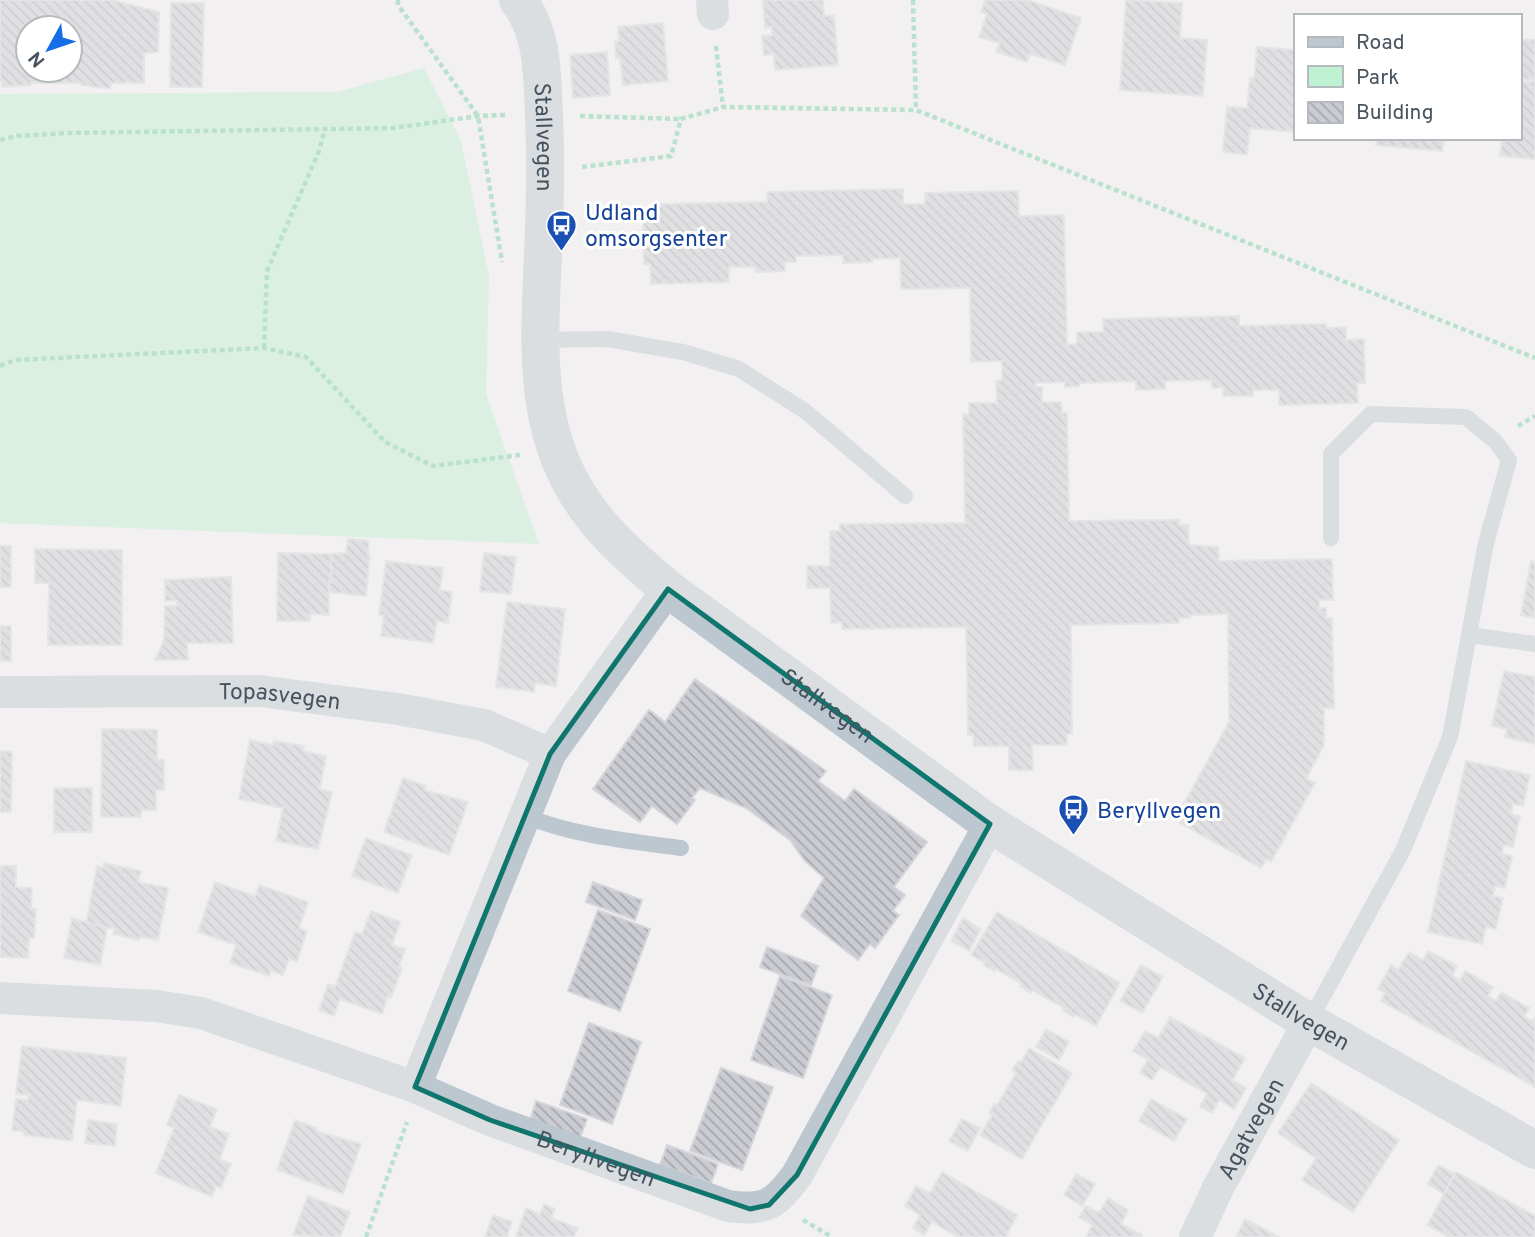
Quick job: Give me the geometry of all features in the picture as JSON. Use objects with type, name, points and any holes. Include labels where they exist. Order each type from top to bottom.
[{"type":"street","name":"Stallvegen","points":[[518,0],[527,12],[541,54],[546,171],[540,340],[543,391],[554,440],[569,479],[594,517],[621,549],[668,589],[990,824],[1310,1022],[1535,1150]]},
{"type":"street","points":[[415,1087],[550,754],[668,589]]},
{"type":"street","name":"Topasvegen","points":[[0,692],[259,691],[398,709],[484,725],[550,754]]},
{"type":"street","name":"Beryllvegen","points":[[0,998],[156,1006],[201,1013],[415,1087],[489,1120],[728,1206],[750,1209],[769,1205],[782,1195],[797,1175],[990,824]]},
{"type":"street","name":"Agatvegen","points":[[1195,1237],[1217,1188],[1310,1022]]},
{"type":"lane","points":[[540,340],[607,339],[683,352],[739,369],[805,411],[905,496]]},
{"type":"lane","points":[[1310,1022],[1403,850],[1450,737],[1486,543],[1509,460],[1495,441],[1466,416],[1371,414],[1331,454],[1331,538]]},
{"type":"lane","points":[[1469,635],[1535,645]]},
{"type":"lane","points":[[525,816],[555,828],[581,834],[681,848]]},
{"type":"path","points":[[913,0],[916,110]]},
{"type":"path","points":[[713,7],[723,107]]},
{"type":"path","points":[[579,116],[681,119],[723,107],[916,110],[1535,358]]},
{"type":"path","points":[[0,140],[17,136],[66,133],[394,128],[478,116],[514,115]]},
{"type":"path","points":[[546,171],[671,156],[681,119]]},
{"type":"path","points":[[264,348],[267,271],[319,151],[325,129]]},
{"type":"path","points":[[0,366],[15,360],[264,348],[306,357],[385,442],[433,466],[520,455]]},
{"type":"path","points":[[366,1237],[405,1129],[415,1087]]},
{"type":"highlighted area","points":[[668,589],[990,824],[797,1175],[769,1205],[750,1209],[490,1120],[415,1087],[550,754]]},
{"type":"green space","points":[[424,68],[461,141],[489,276],[486,394],[539,544],[0,523],[0,94],[337,92]]},
{"type":"building","points":[[0,0],[111,0],[159,12],[158,52],[144,53],[144,83],[111,83],[110,89],[81,85],[84,84],[84,14],[14,14],[14,84],[31,85],[2,87],[3,82],[0,82]]},
{"type":"building","points":[[763,0],[823,0],[824,16],[834,15],[838,65],[775,70],[774,54],[764,55],[762,36],[772,35],[772,27],[765,28]]},
{"type":"building","points":[[985,0],[1027,0],[1081,18],[1065,65],[1030,54],[1027,62],[996,52],[1000,43],[979,37],[987,14],[981,12]]},
{"type":"building","points":[[1126,0],[1182,3],[1180,38],[1207,40],[1203,96],[1120,90]]},
{"type":"building","points":[[171,3],[204,3],[202,87],[170,87]]},
{"type":"building","points":[[663,23],[668,81],[623,85],[620,58],[616,58],[618,27]]},
{"type":"building","points":[[1521,39],[1535,40],[1535,80],[1521,79]]},
{"type":"building","points":[[1257,47],[1294,50],[1294,132],[1250,128],[1247,155],[1223,152],[1227,107],[1247,108],[1250,78],[1254,78]]},
{"type":"building","points":[[607,52],[610,95],[573,98],[570,55]]},
{"type":"building","points":[[1521,81],[1535,82],[1535,159],[1500,156],[1502,140],[1521,140]]},
{"type":"building","points":[[1377,140],[1444,140],[1442,151],[1376,145]]},
{"type":"building","points":[[903,189],[903,204],[925,204],[925,193],[1018,191],[1019,216],[1064,215],[1067,345],[1077,344],[1077,332],[1103,332],[1103,319],[1239,316],[1239,326],[1326,324],[1326,328],[1346,327],[1346,340],[1364,339],[1365,383],[1357,383],[1358,403],[1279,405],[1279,390],[1253,390],[1253,396],[1223,396],[1223,387],[1212,388],[1212,380],[1165,381],[1165,389],[1136,390],[1136,381],[1079,383],[1079,386],[1065,387],[1065,382],[1036,383],[1036,387],[1042,387],[1042,402],[1061,402],[1062,413],[1067,413],[1069,521],[1179,520],[1179,525],[1188,525],[1189,545],[1218,547],[1219,561],[1332,559],[1333,600],[1319,600],[1319,608],[1326,608],[1326,618],[1332,618],[1334,708],[1324,708],[1324,745],[1306,779],[1315,783],[1271,862],[1267,859],[1261,868],[1180,823],[1185,814],[1180,811],[1229,722],[1228,614],[1190,615],[1190,618],[1179,618],[1179,623],[1071,625],[1072,734],[1067,734],[1067,745],[1032,745],[1033,770],[1009,770],[1009,746],[974,746],[973,735],[968,735],[966,627],[842,629],[842,622],[831,623],[830,588],[807,588],[807,566],[830,566],[830,531],[840,531],[840,524],[965,523],[963,414],[969,414],[969,403],[997,403],[996,381],[1002,380],[1002,361],[971,362],[970,288],[901,289],[900,258],[843,263],[843,255],[796,256],[796,262],[785,262],[785,271],[756,272],[755,267],[729,267],[729,282],[651,284],[650,264],[644,264],[643,219],[659,219],[659,204],[767,202],[767,192]]},
{"type":"building","points":[[348,539],[369,541],[366,596],[329,592],[329,581],[332,582],[330,554],[346,553]]},
{"type":"building","points":[[0,546],[11,546],[11,587],[0,587]]},
{"type":"building","points":[[35,549],[122,550],[122,645],[48,645],[49,583],[35,583]]},
{"type":"building","points":[[278,553],[330,554],[332,582],[329,581],[329,615],[310,614],[310,621],[277,621]]},
{"type":"building","points":[[484,553],[516,557],[511,594],[480,591]]},
{"type":"building","points":[[386,561],[443,568],[440,590],[452,592],[448,623],[437,621],[433,643],[381,636],[384,615],[379,615]]},
{"type":"building","points":[[1531,561],[1535,562],[1535,618],[1521,615]]},
{"type":"building","points":[[231,577],[233,643],[187,643],[188,660],[155,660],[164,640],[165,606],[177,606],[177,601],[165,601],[165,580]]},
{"type":"building","points":[[507,602],[565,609],[556,686],[535,683],[534,692],[496,687]]},
{"type":"building","points":[[0,626],[11,626],[11,661],[0,661]]},
{"type":"building","points":[[1504,671],[1535,677],[1535,744],[1505,737],[1507,729],[1492,726]]},
{"type":"building","points":[[695,679],[826,771],[818,781],[845,801],[854,789],[927,842],[894,887],[905,895],[893,911],[899,915],[875,948],[870,944],[858,960],[801,916],[824,878],[805,861],[790,840],[746,808],[700,788],[692,798],[695,800],[677,824],[652,806],[640,822],[593,789],[649,710],[665,722]]},
{"type":"building","points":[[102,729],[157,730],[157,760],[164,760],[164,790],[156,790],[156,810],[141,810],[141,817],[101,817]]},
{"type":"building","points":[[250,740],[273,745],[274,741],[304,746],[303,751],[326,756],[320,789],[332,792],[318,849],[276,841],[283,808],[239,799]]},
{"type":"building","points":[[0,751],[12,752],[11,812],[0,812]]},
{"type":"building","points":[[1466,761],[1530,775],[1523,806],[1513,804],[1511,814],[1520,816],[1513,847],[1504,845],[1502,854],[1512,856],[1505,888],[1495,886],[1493,896],[1503,898],[1496,929],[1486,927],[1482,944],[1428,932]]},
{"type":"building","points":[[403,778],[426,786],[425,790],[468,802],[449,855],[384,832]]},
{"type":"building","points":[[54,788],[92,788],[92,832],[54,832]]},
{"type":"building","points":[[366,838],[412,855],[398,893],[352,876]]},
{"type":"building","points":[[104,863],[141,871],[138,882],[168,888],[158,940],[140,937],[139,940],[113,934],[115,929],[86,924],[97,866],[103,868]]},
{"type":"building","points":[[0,866],[16,866],[16,887],[32,888],[31,909],[36,909],[34,938],[29,938],[28,958],[0,957]]},
{"type":"building","points":[[215,882],[255,896],[259,885],[308,902],[299,928],[307,931],[297,962],[289,959],[283,975],[271,971],[269,976],[230,963],[236,945],[198,932]]},
{"type":"building","points":[[593,882],[642,900],[635,920],[586,902]]},
{"type":"building","points":[[598,910],[650,929],[620,1011],[568,991]]},
{"type":"building","points":[[371,911],[400,922],[392,945],[405,949],[399,967],[402,968],[391,998],[388,996],[382,1014],[340,999],[334,1016],[319,1010],[328,984],[335,987],[355,932],[362,934]]},
{"type":"building","points":[[997,912],[1120,983],[1096,1026],[1074,1014],[1073,1017],[1062,1010],[1064,1008],[1032,990],[1030,993],[1020,986],[1022,984],[996,969],[994,971],[971,955]]},
{"type":"building","points":[[72,918],[107,928],[100,965],[64,958]]},
{"type":"building","points":[[963,918],[981,929],[969,951],[951,941]]},
{"type":"building","points":[[767,947],[818,966],[811,985],[760,967]]},
{"type":"building","points":[[1428,951],[1457,966],[1452,976],[1460,980],[1465,971],[1493,987],[1488,996],[1496,1001],[1501,992],[1529,1008],[1524,1017],[1533,1021],[1535,1017],[1535,1087],[1381,1001],[1385,993],[1378,989],[1391,965],[1398,970],[1409,952],[1423,960]]},
{"type":"building","points":[[1141,965],[1163,977],[1142,1013],[1120,1001]]},
{"type":"building","points":[[780,976],[832,995],[803,1078],[751,1060]]},
{"type":"building","points":[[1170,1017],[1245,1058],[1233,1080],[1246,1088],[1234,1109],[1219,1100],[1212,1113],[1200,1107],[1207,1094],[1160,1067],[1152,1080],[1140,1073],[1148,1060],[1133,1051],[1145,1031],[1158,1038]]},
{"type":"building","points":[[589,1023],[641,1042],[612,1124],[560,1105]]},
{"type":"building","points":[[1046,1029],[1069,1042],[1059,1060],[1036,1047]]},
{"type":"building","points":[[22,1046],[126,1058],[121,1106],[77,1100],[72,1141],[24,1135],[25,1132],[12,1130],[16,1099],[28,1100],[29,1095],[16,1094]]},
{"type":"building","points":[[1029,1048],[1072,1073],[1022,1159],[980,1135],[992,1115],[989,1113],[994,1104],[997,1105],[1016,1073],[1012,1070],[1018,1061],[1021,1062]]},
{"type":"building","points":[[721,1068],[773,1087],[742,1170],[690,1151]]},
{"type":"building","points":[[1311,1083],[1399,1140],[1353,1212],[1302,1180],[1316,1158],[1278,1133]]},
{"type":"building","points":[[179,1095],[217,1109],[210,1127],[229,1134],[220,1159],[231,1164],[221,1188],[216,1186],[212,1197],[156,1173],[174,1128],[167,1125]]},
{"type":"building","points":[[1151,1099],[1187,1119],[1174,1141],[1139,1121]]},
{"type":"building","points":[[536,1101],[587,1119],[580,1138],[530,1120]]},
{"type":"building","points":[[962,1119],[980,1128],[968,1151],[949,1141]]},
{"type":"building","points":[[88,1120],[117,1124],[115,1146],[85,1143]]},
{"type":"building","points":[[295,1120],[317,1128],[316,1131],[361,1144],[343,1194],[277,1170]]},
{"type":"building","points":[[667,1145],[718,1164],[711,1183],[660,1165]]},
{"type":"building","points":[[1438,1165],[1455,1174],[1444,1194],[1428,1184]]},
{"type":"building","points":[[942,1172],[1017,1215],[1006,1237],[958,1237],[932,1222],[924,1235],[913,1228],[920,1215],[905,1206],[916,1186],[930,1193]]},
{"type":"building","points":[[1456,1172],[1535,1216],[1535,1237],[1449,1237],[1427,1225]]},
{"type":"building","points":[[1076,1174],[1095,1184],[1082,1206],[1064,1195]]},
{"type":"building","points":[[308,1196],[350,1212],[340,1237],[293,1235]]},
{"type":"building","points":[[1108,1198],[1128,1210],[1121,1224],[1142,1235],[1141,1237],[1086,1237],[1092,1225],[1079,1217],[1086,1206],[1099,1213]]},
{"type":"building","points":[[544,1204],[555,1209],[551,1218],[578,1228],[574,1237],[516,1237],[526,1208],[540,1214]]},
{"type":"building","points":[[493,1215],[512,1222],[507,1237],[485,1237]]},
{"type":"building","points":[[1245,1219],[1279,1237],[1236,1237]]},
{"type":"place","name":"Udland omsorgsenter","points":[[562,252]]},
{"type":"place","name":"Beryllvegen","points":[[1074,837]]}]
